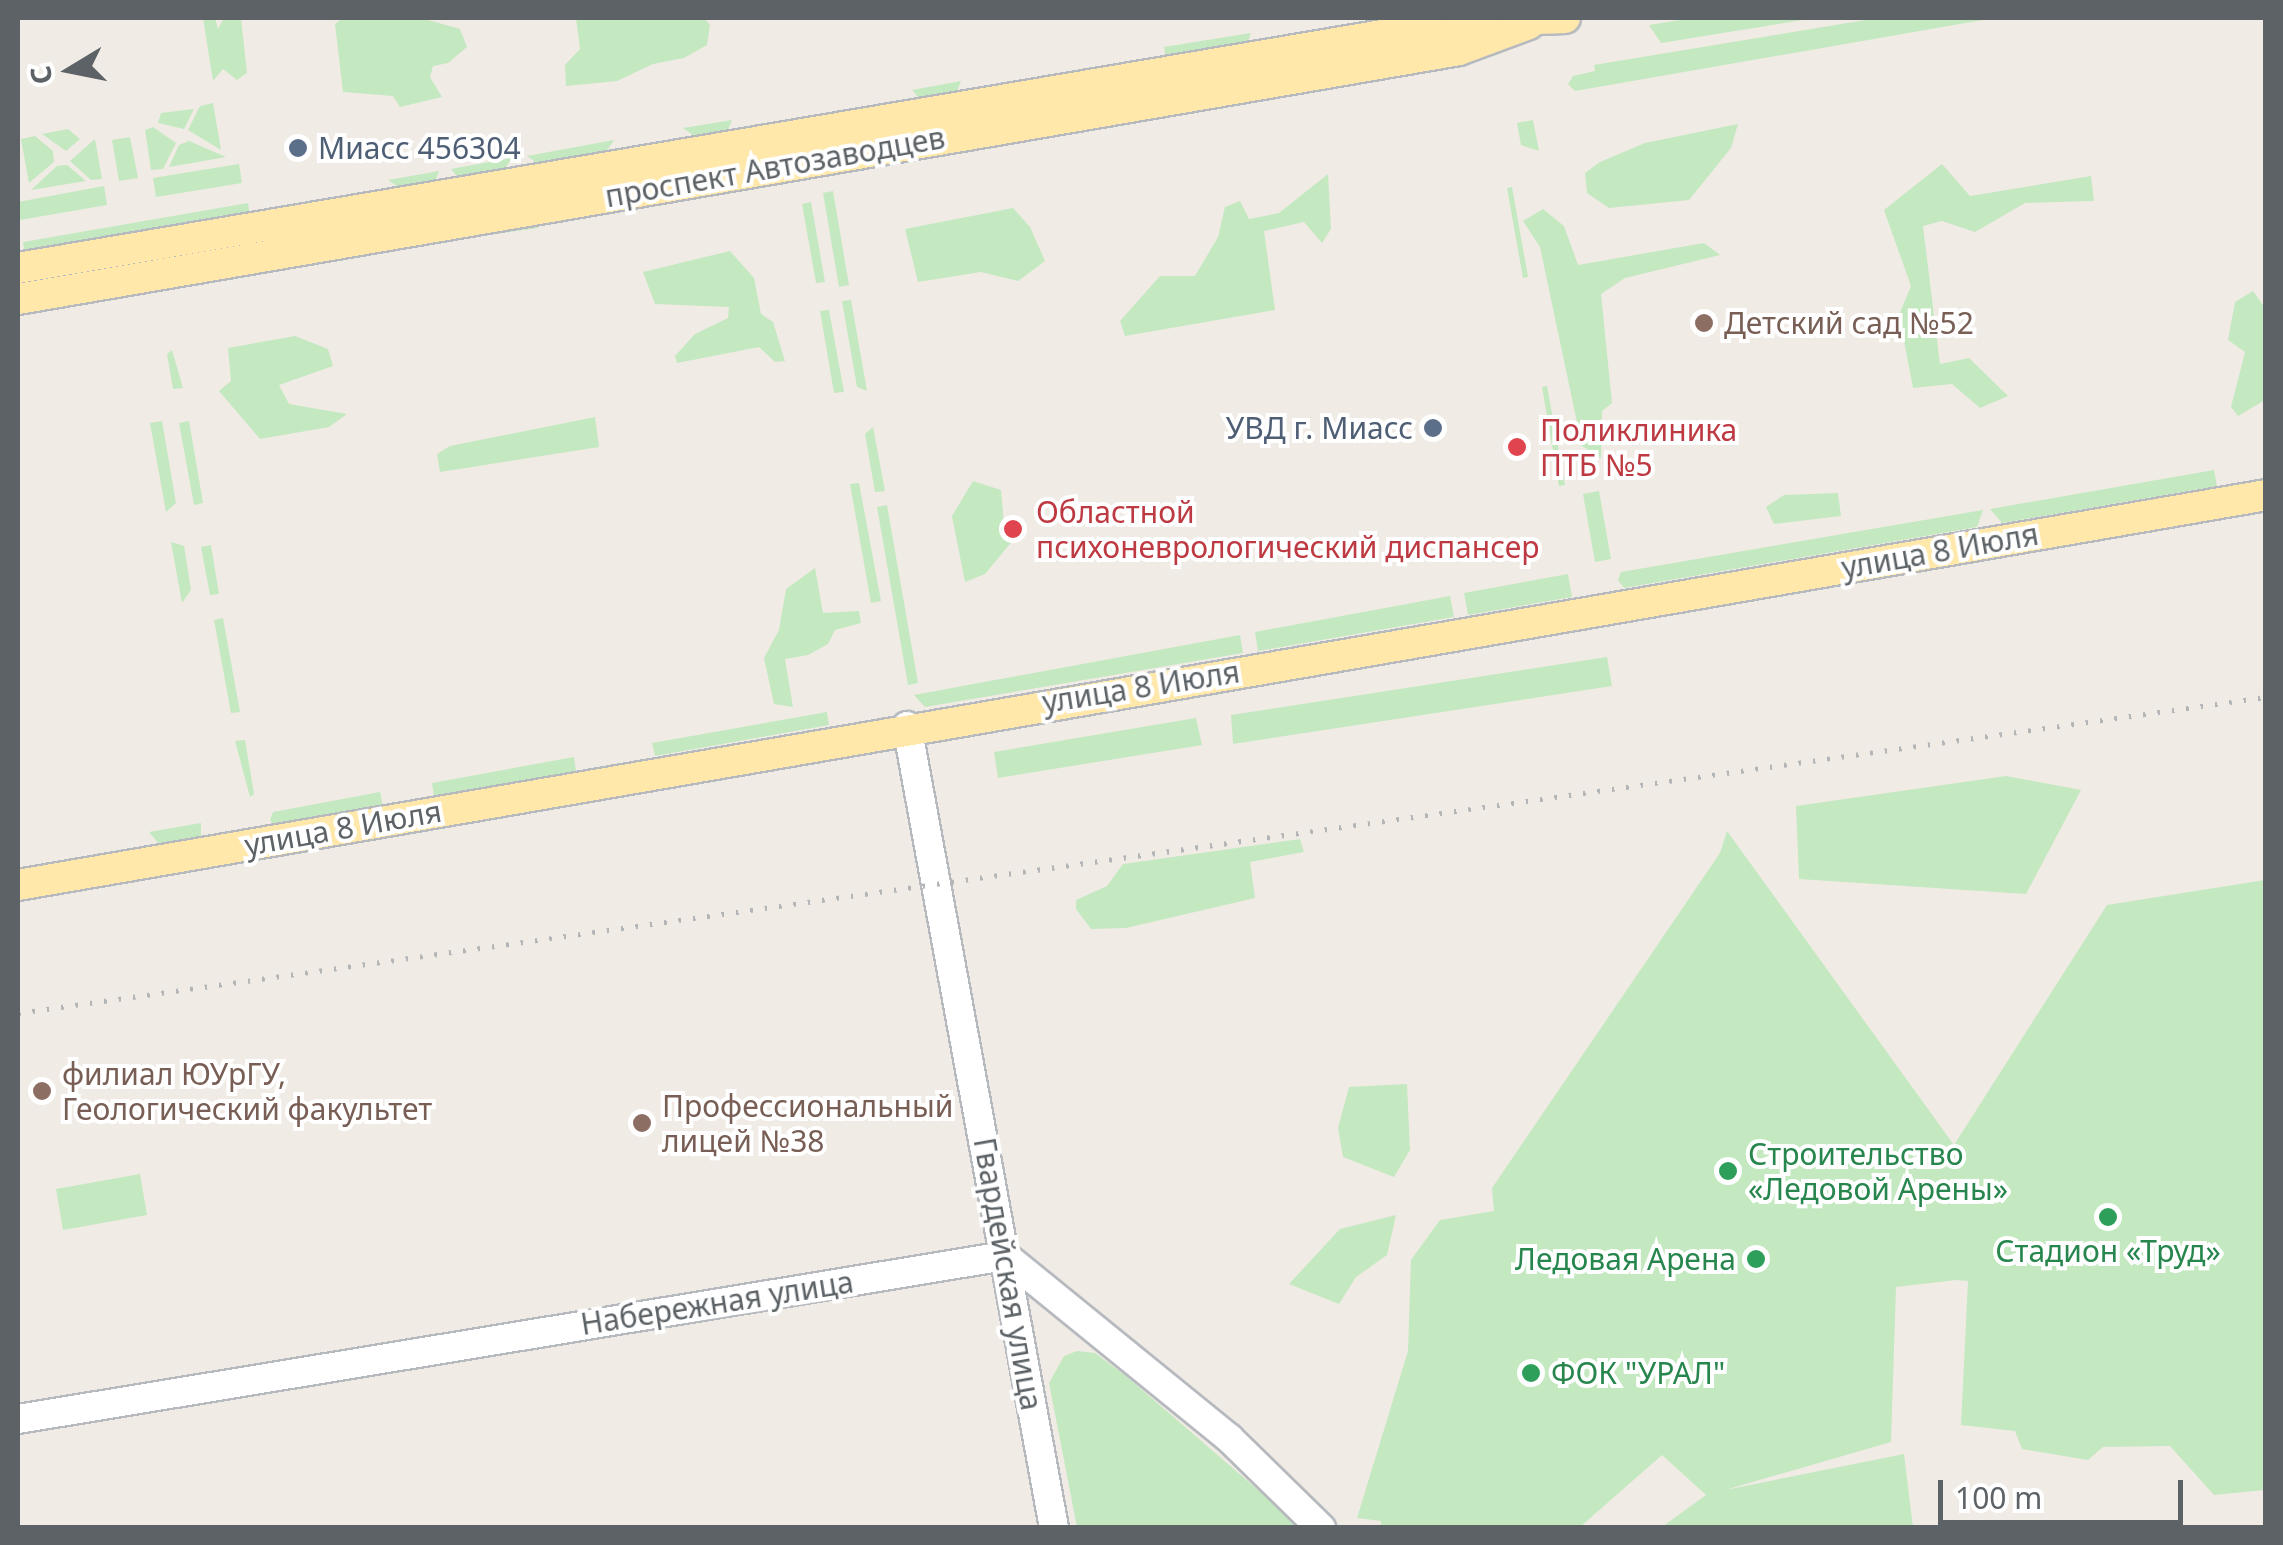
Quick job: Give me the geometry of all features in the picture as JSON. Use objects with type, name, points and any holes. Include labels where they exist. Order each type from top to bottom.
[{"type":"main road","name":"проспект Автозаводцев","points":[[18,268],[1565,18]]},
{"type":"main road","name":"проспект Автозаводцев","points":[[18,299],[1494,30]]},
{"type":"main road","name":"улица 8 Июля","points":[[18,885],[907,726],[2266,495]]},
{"type":"street","name":"Гвардейская улица","points":[[907,726],[1054,1528]]},
{"type":"street","name":"Набережная улица","points":[[18,1419],[1006,1256]]},
{"type":"street","points":[[1006,1256],[1228,1438],[1321,1528]]},
{"type":"green space","points":[[203,18],[215,18],[218,29],[224,18],[241,18],[247,73],[237,80],[223,69],[213,81]]},
{"type":"green space","points":[[343,18],[421,18],[460,29],[467,47],[448,63],[433,66],[430,77],[442,97],[400,107],[393,96],[343,92],[335,24]]},
{"type":"green space","points":[[576,18],[704,18],[710,25],[707,45],[684,58],[653,64],[617,81],[566,86],[565,65],[580,49]]},
{"type":"green space","points":[[1693,18],[1815,18],[1661,43],[1649,25]]},
{"type":"green space","points":[[1878,18],[1994,18],[1575,91],[1568,84],[1573,76],[1595,71],[1594,65]]},
{"type":"green space","points":[[1251,33],[1246,46],[1166,59],[1164,47]]},
{"type":"green space","points":[[961,81],[956,94],[921,100],[912,90]]},
{"type":"green space","points":[[213,103],[221,150],[188,130],[200,106]]},
{"type":"green space","points":[[194,109],[184,129],[158,123],[161,113]]},
{"type":"green space","points":[[732,120],[726,134],[698,139],[683,128]]},
{"type":"green space","points":[[1533,120],[1539,151],[1521,145],[1517,123]]},
{"type":"green space","points":[[1086,122],[1088,131],[892,165],[890,155]]},
{"type":"green space","points":[[1738,124],[1731,148],[1689,200],[1609,208],[1587,193],[1585,173],[1600,162],[1645,143]]},
{"type":"green space","points":[[153,127],[176,143],[163,169],[151,170],[145,130]]},
{"type":"green space","points":[[68,129],[80,139],[66,151],[42,134]]},
{"type":"green space","points":[[35,136],[53,151],[54,162],[29,183],[21,139]]},
{"type":"green space","points":[[130,137],[138,178],[119,181],[112,140]]},
{"type":"green space","points":[[95,139],[102,179],[91,180],[70,161]]},
{"type":"green space","points":[[614,140],[604,155],[541,166],[527,156]]},
{"type":"green space","points":[[189,141],[226,157],[169,167],[179,145]]},
{"type":"green space","points":[[512,158],[502,173],[460,180],[451,169]]},
{"type":"green space","points":[[239,164],[242,183],[156,197],[153,178]]},
{"type":"green space","points":[[1942,164],[1970,196],[2091,176],[2094,201],[2025,203],[1975,232],[1942,221],[1923,226],[1940,364],[1969,358],[2008,396],[1980,408],[1952,384],[1913,388],[1899,315],[1911,286],[1884,210]]},
{"type":"green space","points":[[67,165],[86,181],[31,190],[57,166]]},
{"type":"green space","points":[[439,171],[434,185],[403,190],[388,180]]},
{"type":"green space","points":[[1328,174],[1331,229],[1322,243],[1304,222],[1264,231],[1275,310],[1125,336],[1120,321],[1160,276],[1195,276],[1218,237],[1225,207],[1240,201],[1249,219],[1279,213]]},
{"type":"green space","points":[[104,186],[107,205],[20,220],[18,202]]},
{"type":"green space","points":[[1512,187],[1528,277],[1523,278],[1507,188]]},
{"type":"green space","points":[[833,191],[849,285],[839,287],[823,193]]},
{"type":"green space","points":[[811,202],[825,282],[816,283],[802,204]]},
{"type":"green space","points":[[248,203],[250,216],[25,255],[23,242]]},
{"type":"green space","points":[[1013,208],[1030,227],[1045,261],[1018,281],[981,272],[918,282],[905,229]]},
{"type":"green space","points":[[1543,209],[1564,226],[1578,265],[1704,243],[1720,255],[1625,278],[1601,294],[1612,403],[1602,411],[1601,458],[1582,446],[1540,247],[1523,221]]},
{"type":"green space","points":[[531,219],[538,228],[395,248]]},
{"type":"green space","points":[[730,251],[754,278],[761,314],[773,322],[785,361],[775,362],[759,347],[677,363],[675,356],[695,334],[728,318],[729,307],[655,304],[643,272]]},
{"type":"green space","points":[[2253,291],[2265,308],[2265,400],[2238,416],[2231,407],[2245,352],[2228,340],[2235,302]]},
{"type":"green space","points":[[851,300],[867,391],[857,387],[842,301]]},
{"type":"green space","points":[[829,310],[844,392],[834,393],[820,311]]},
{"type":"green space","points":[[295,336],[328,349],[333,366],[279,385],[289,404],[347,414],[329,427],[260,439],[219,391],[231,381],[228,348]]},
{"type":"green space","points":[[172,350],[183,388],[173,389],[167,354]]},
{"type":"green space","points":[[1547,386],[1565,485],[1559,486],[1542,387]]},
{"type":"green space","points":[[595,417],[599,447],[440,472],[437,454],[450,446]]},
{"type":"green space","points":[[162,421],[176,503],[166,512],[150,423]]},
{"type":"green space","points":[[189,421],[203,503],[194,505],[179,423]]},
{"type":"green space","points":[[873,427],[885,491],[875,492],[865,434]]},
{"type":"green space","points":[[2214,470],[2217,486],[2002,523],[1990,509]]},
{"type":"green space","points":[[973,481],[1001,490],[1004,524],[1014,539],[985,574],[965,582],[952,516]]},
{"type":"green space","points":[[859,483],[881,601],[871,603],[850,484]]},
{"type":"green space","points":[[1599,491],[1611,559],[1595,562],[1583,494]]},
{"type":"green space","points":[[1838,493],[1841,516],[1774,524],[1766,507],[1784,495]]},
{"type":"green space","points":[[887,505],[918,683],[908,685],[877,507]]},
{"type":"green space","points":[[1983,510],[1977,527],[1624,588],[1618,580],[1621,572]]},
{"type":"green space","points":[[171,542],[184,546],[191,590],[182,603]]},
{"type":"green space","points":[[211,545],[219,594],[210,595],[201,547]]},
{"type":"green space","points":[[815,568],[823,613],[859,611],[861,623],[835,630],[828,644],[808,655],[785,659],[793,707],[774,704],[764,658],[779,630],[786,589]]},
{"type":"green space","points":[[1568,574],[1572,597],[1468,615],[1464,593]]},
{"type":"green space","points":[[1450,596],[1454,617],[1258,651],[1255,632]]},
{"type":"green space","points":[[223,618],[240,712],[231,713],[214,620]]},
{"type":"green space","points":[[1240,635],[1243,653],[925,707],[914,695]]},
{"type":"green space","points":[[1607,657],[1612,686],[1233,744],[1231,715]]},
{"type":"green space","points":[[827,712],[829,725],[655,756],[652,743]]},
{"type":"green space","points":[[1196,718],[1202,745],[998,778],[994,752]]},
{"type":"green space","points":[[245,740],[254,794],[250,797],[235,741]]},
{"type":"green space","points":[[574,757],[576,771],[434,796],[432,783]]},
{"type":"green space","points":[[2006,776],[2081,790],[2026,894],[1799,879],[1796,806]]},
{"type":"green space","points":[[380,792],[383,807],[275,826],[270,820],[273,812]]},
{"type":"green space","points":[[201,823],[201,838],[160,845],[149,832]]},
{"type":"green space","points":[[1727,831],[1954,1145],[2107,905],[2265,880],[2265,1490],[2214,1495],[2170,1446],[2103,1447],[2088,1460],[2022,1449],[2015,1431],[1961,1425],[1968,1281],[1956,1280],[1896,1287],[1891,1442],[1725,1490],[1904,1454],[1913,1527],[1662,1527],[1706,1495],[1662,1455],[1580,1527],[1381,1528],[1381,1521],[1357,1518],[1408,1351],[1411,1260],[1440,1220],[1494,1211],[1492,1188],[1720,853]]},
{"type":"green space","points":[[1300,839],[1304,852],[1250,862],[1255,898],[1126,928],[1091,929],[1076,909],[1076,900],[1107,886],[1123,864]]},
{"type":"green space","points":[[1407,1084],[1410,1150],[1394,1177],[1343,1157],[1338,1128],[1349,1087]]},
{"type":"green space","points":[[140,1174],[147,1215],[63,1230],[56,1189]]},
{"type":"green space","points":[[1396,1215],[1387,1255],[1356,1277],[1339,1304],[1289,1284],[1340,1229]]},
{"type":"green space","points":[[1077,1351],[1095,1353],[1126,1376],[1301,1527],[1077,1527],[1049,1383],[1064,1356]]},
{"type":"railway","points":[[18,1013],[2266,697]]},
{"type":"place","name":"Миасс 456304","points":[[298,148]]},
{"type":"place","name":"Детский сад №52","points":[[1704,323]]},
{"type":"place","name":"УВД г. Миасс","points":[[1433,428]]},
{"type":"place","name":"Поликлиника ПТБ №5","points":[[1517,447]]},
{"type":"place","name":"Областной психоневрологический диспансер","points":[[1013,529]]},
{"type":"place","name":"филиал ЮУрГУ, Геологический факультет","points":[[42,1091]]},
{"type":"place","name":"Профессиональный лицей №38","points":[[642,1123]]},
{"type":"place","name":"Строительство «Ледовой Арены»","points":[[1728,1171]]},
{"type":"place","name":"Стадион «Труд»","points":[[2108,1217]]},
{"type":"place","name":"Ледовая Арена","points":[[1756,1259]]},
{"type":"place","name":"ФОК \"УРАЛ\"","points":[[1531,1373]]}]
